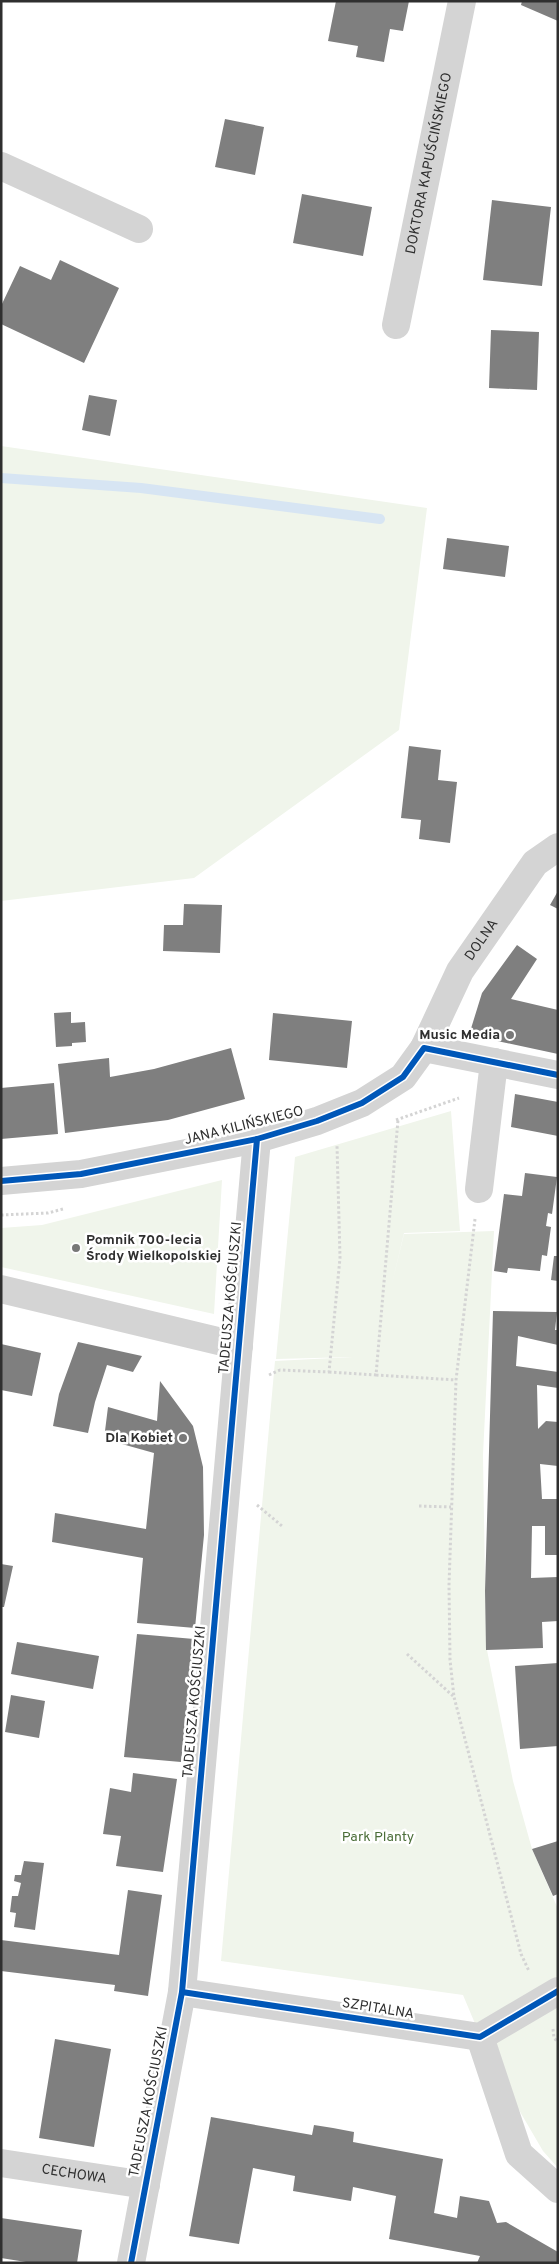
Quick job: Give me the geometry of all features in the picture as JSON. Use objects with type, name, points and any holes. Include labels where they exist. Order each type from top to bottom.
[{"type":"street","name":"DOKTORA KAPUŚCIŃSKIEGO","points":[[396,325],[462,1]]},
{"type":"street","points":[[1,166],[139,229]]},
{"type":"street","name":"DOLNA","points":[[424,1048],[460,971],[535,863],[558,847]]},
{"type":"street","points":[[424,1048],[558,1075]]},
{"type":"street","name":"JANA KILIŃSKIEGO","points":[[1,1182],[81,1174],[257,1139],[317,1121],[362,1103],[403,1077],[424,1048]]},
{"type":"street","points":[[479,1189],[494,1062]]},
{"type":"street","name":"TADEUSZA KOŚCIUSZKI","points":[[131,2263],[182,1992],[257,1139]]},
{"type":"street","points":[[1,1289],[239,1346]]},
{"type":"street","name":"SZPITALNA","points":[[182,1992],[480,2037]]},
{"type":"street","points":[[550,1996],[480,2037],[519,2154],[558,2189]]},
{"type":"street","name":"CECHOWA","points":[[1,2163],[146,2185]]},
{"type":"path","points":[[376,1375],[398,1120]]},
{"type":"path","points":[[329,1372],[340,1258],[337,1137]]},
{"type":"path","points":[[479,1189],[456,1380],[449,1585],[454,1697],[521,1954],[550,1996],[554,2038],[558,2042]]},
{"type":"path","points":[[236,1389],[280,1370],[456,1380]]},
{"type":"path","points":[[258,1506],[282,1526]]},
{"type":"path","points":[[419,1506],[451,1507]]},
{"type":"path","points":[[407,1654],[454,1697]]},
{"type":"green space","points":[[1,446],[427,508],[399,730],[194,878],[1,901]]},
{"type":"green space","name":"Park Planty","points":[[451,1111],[460,1231],[404,1233],[390,1292],[404,1234],[494,1231],[483,1455],[486,1645],[513,1781],[532,1849],[558,1909],[558,2168],[543,2151],[492,2064],[463,1995],[221,1961],[275,1361],[353,1357],[276,1359],[295,1157]]},
{"type":"green space","points":[[222,1180],[214,1314],[1,1267],[1,1228],[42,1225]]},
{"type":"building","points":[[336,1],[409,1],[403,31],[390,29],[384,62],[356,57],[358,46],[328,41]]},
{"type":"building","points":[[522,1],[558,1],[558,21],[521,5]]},
{"type":"building","points":[[225,119],[264,127],[255,175],[215,167]]},
{"type":"building","points":[[302,194],[372,207],[363,256],[293,243]]},
{"type":"building","points":[[492,200],[551,207],[542,286],[483,280]]},
{"type":"building","points":[[60,260],[119,288],[84,363],[1,324],[1,306],[20,266],[51,280]]},
{"type":"building","points":[[491,330],[539,332],[537,390],[489,388]]},
{"type":"building","points":[[89,395],[117,400],[110,436],[82,430]]},
{"type":"building","points":[[447,538],[509,546],[505,577],[443,569]]},
{"type":"building","points":[[409,746],[441,750],[438,780],[457,782],[450,843],[419,839],[421,820],[401,818]]},
{"type":"building","points":[[558,891],[558,909],[550,905]]},
{"type":"building","points":[[184,904],[222,905],[220,953],[163,951],[164,925],[183,925]]},
{"type":"building","points":[[517,945],[537,959],[511,999],[558,1010],[558,1054],[469,1035],[482,993]]},
{"type":"building","points":[[71,1012],[71,1023],[85,1022],[86,1042],[72,1043],[72,1046],[56,1047],[54,1013]]},
{"type":"building","points":[[273,1013],[352,1021],[347,1068],[269,1060]]},
{"type":"building","points":[[231,1048],[245,1099],[168,1120],[65,1133],[58,1064],[109,1058],[110,1077],[154,1069]]},
{"type":"building","points":[[54,1083],[58,1134],[1,1139],[1,1088]]},
{"type":"building","points":[[515,1094],[558,1102],[558,1136],[511,1127]]},
{"type":"building","points":[[525,1173],[557,1177],[552,1214],[548,1213],[546,1226],[551,1227],[547,1256],[542,1255],[540,1271],[508,1268],[507,1273],[494,1271],[504,1194],[522,1196]]},
{"type":"building","points":[[554,1256],[558,1256],[558,1281],[551,1280]]},
{"type":"building","points":[[493,1311],[557,1312],[555,1330],[558,1330],[558,1345],[518,1336],[516,1366],[558,1372],[558,1388],[537,1385],[538,1429],[546,1421],[558,1422],[558,1466],[540,1464],[542,1499],[558,1499],[558,1555],[545,1555],[545,1526],[532,1526],[531,1578],[558,1577],[558,1621],[542,1622],[543,1648],[486,1650],[485,1591]]},
{"type":"building","points":[[78,1342],[142,1356],[133,1372],[107,1365],[95,1402],[88,1433],[53,1426],[59,1394]]},
{"type":"building","points":[[1,1344],[41,1353],[32,1396],[1,1390]]},
{"type":"building","points":[[160,1381],[193,1426],[203,1467],[204,1535],[195,1628],[137,1623],[143,1558],[52,1542],[55,1513],[146,1529],[154,1453],[104,1439],[108,1407],[157,1421]]},
{"type":"building","points":[[1,1564],[13,1566],[4,1607],[1,1607]]},
{"type":"building","points":[[137,1634],[194,1639],[181,1762],[124,1757]]},
{"type":"building","points":[[17,1642],[99,1656],[93,1689],[11,1674]]},
{"type":"building","points":[[558,1663],[558,1746],[520,1749],[515,1666]]},
{"type":"building","points":[[11,1695],[45,1701],[39,1738],[5,1732]]},
{"type":"building","points":[[133,1773],[177,1779],[163,1872],[116,1866],[121,1836],[103,1834],[110,1788],[131,1792]]},
{"type":"building","points":[[558,1841],[558,1894],[553,1896],[532,1849]]},
{"type":"building","points":[[24,1861],[44,1863],[35,1930],[14,1927],[16,1913],[10,1912],[12,1896],[18,1896],[21,1883],[14,1881],[15,1875],[21,1875]]},
{"type":"building","points":[[128,1890],[162,1895],[148,1996],[114,1991],[115,1985],[1,1971],[1,1940],[119,1955]]},
{"type":"building","points":[[55,2039],[111,2049],[94,2147],[39,2138]]},
{"type":"building","points":[[211,2117],[312,2135],[314,2125],[333,2128],[354,2132],[353,2142],[443,2159],[434,2213],[457,2218],[460,2196],[489,2201],[497,2223],[506,2222],[558,2252],[558,2263],[477,2263],[480,2256],[389,2239],[396,2196],[353,2187],[351,2201],[293,2191],[295,2176],[253,2168],[239,2244],[189,2236]]},
{"type":"building","points":[[1,2218],[82,2230],[77,2263],[32,2263],[1,2258]]},
{"type":"waterway","points":[[1,478],[141,488],[380,519]]},
{"type":"cycle path","points":[[1,1181],[81,1174],[257,1139],[317,1121],[362,1103],[403,1077],[424,1048],[558,1075]]},
{"type":"cycle path","points":[[131,2263],[182,1992],[257,1139]]},
{"type":"cycle path","points":[[182,1992],[480,2037],[558,1991]]},
{"type":"place","name":"Music Media","points":[[510,1035]]},
{"type":"place","name":"Pomnik 700-lecia Środy Wielkopolskiej","points":[[76,1248]]},
{"type":"place","name":"Dla Kobiet","points":[[183,1438]]}]
